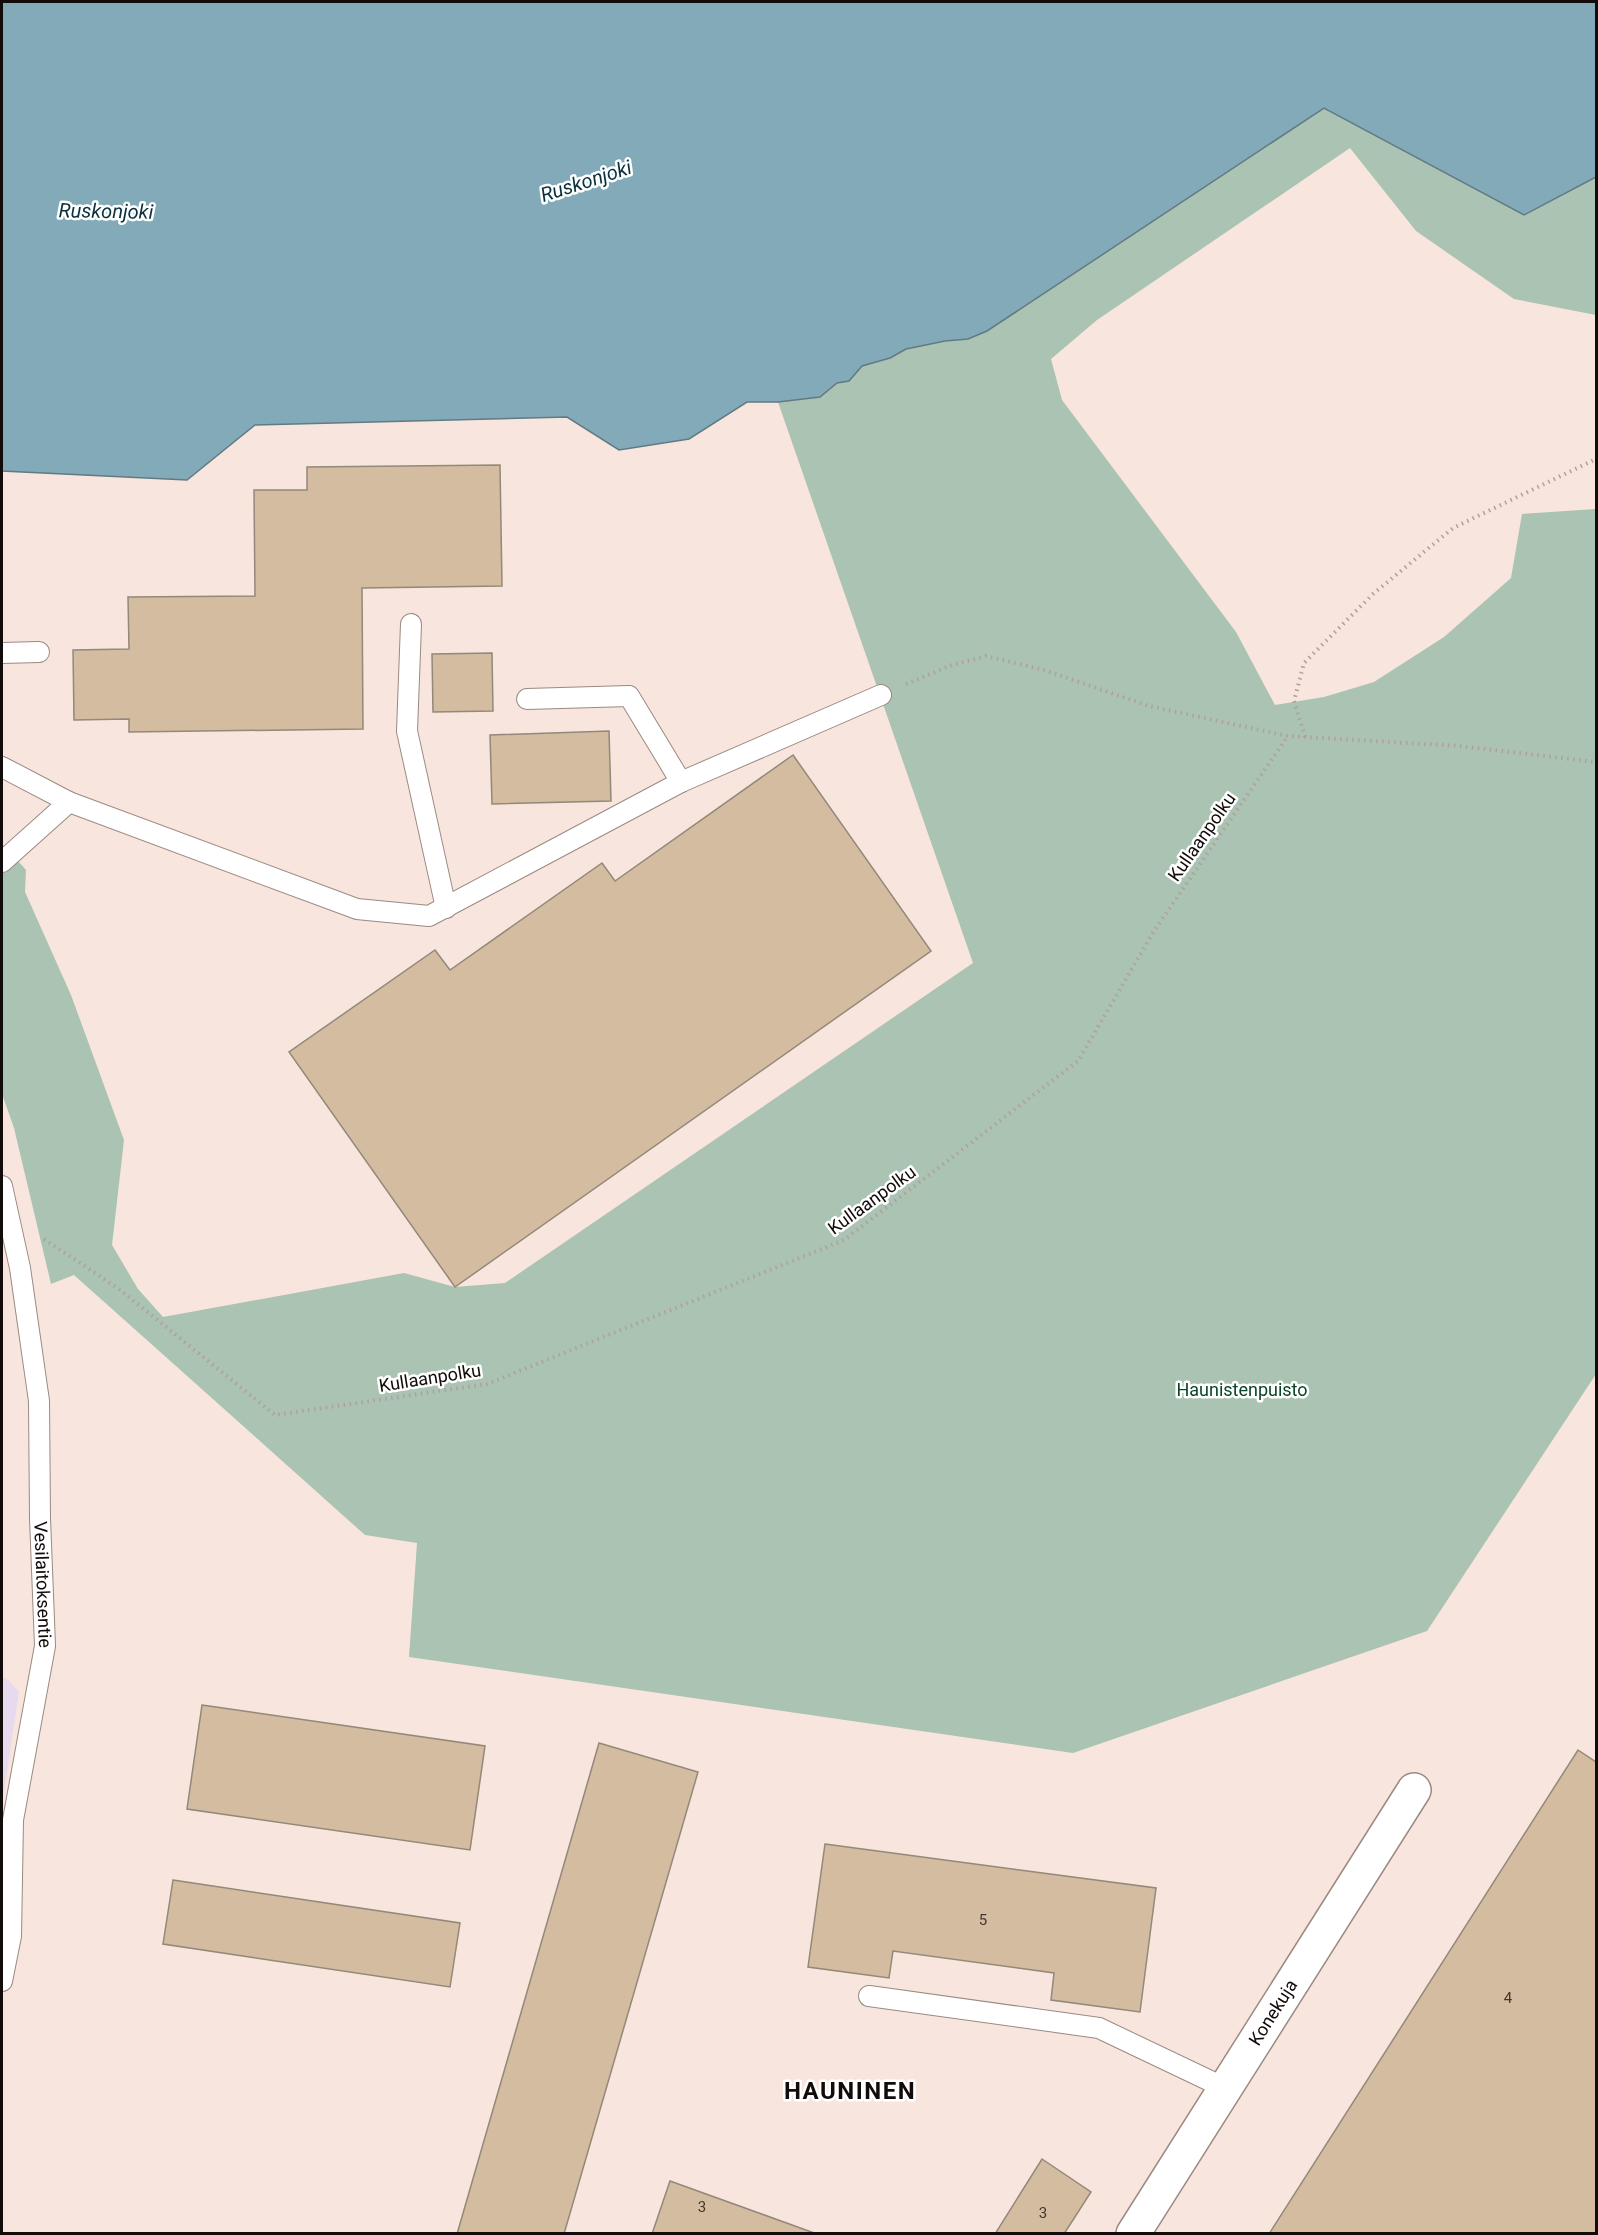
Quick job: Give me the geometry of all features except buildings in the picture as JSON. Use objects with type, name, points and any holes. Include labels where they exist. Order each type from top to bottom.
[{"type":"street","name":"Konekuja","points":[[1133,2234],[1414,1790]]},
{"type":"lane","points":[[411,624],[407,731],[446,908]]},
{"type":"lane","points":[[2,653],[39,652]]},
{"type":"lane","points":[[2,767],[69,802],[357,909],[429,916],[681,782],[881,695]]},
{"type":"lane","points":[[527,699],[629,696],[681,782]]},
{"type":"lane","points":[[2,861],[69,802]]},
{"type":"lane","name":"Vesilaitoksentie","points":[[2,1186],[20,1268],[39,1401],[40,1518],[45,1646],[13,1820],[11,1936],[2,1981]]},
{"type":"lane","points":[[869,1995],[1099,2028],[1225,2088]]},
{"type":"path","points":[[1305,737],[1294,700],[1304,663],[1373,594],[1453,528],[1596,459]]},
{"type":"path","points":[[881,695],[952,665],[986,656],[1044,670],[1149,706],[1288,736],[1459,746],[1596,762]]},
{"type":"path","name":"Kullaanpolku","points":[[7,1212],[68,1257],[119,1289],[275,1415],[487,1384],[844,1240],[1078,1061],[1154,931],[1288,736]]},
{"type":"shaded area","points":[[2,1677],[7,1679],[19,1692],[2,1804]]},
{"type":"green space","name":"Haunistenpuisto","points":[[1324,108],[1524,215],[1596,177],[1596,315],[1514,299],[1416,231],[1350,148],[1097,320],[1051,359],[1062,400],[1236,632],[1275,705],[1324,697],[1374,682],[1444,637],[1511,578],[1522,514],[1596,509],[1596,1374],[1427,1631],[1073,1753],[409,1657],[417,1543],[365,1535],[74,1275],[51,1284],[14,1128],[2,1094],[2,864],[11,853],[26,870],[25,892],[71,995],[124,1140],[112,1245],[138,1289],[163,1317],[404,1273],[455,1287],[505,1283],[973,963],[778,402],[820,397],[837,383],[849,381],[862,366],[890,358],[906,349],[968,339],[987,331]]},
{"type":"water","name":"Ruskonjoki","points":[[2,2],[1596,2],[1596,177],[1524,215],[1324,108],[987,331],[968,339],[906,349],[890,358],[862,366],[849,381],[837,383],[820,397],[778,402],[747,402],[689,439],[619,450],[567,417],[255,425],[187,480],[2,471]]},
{"type":"district","name":"HAUNINEN","points":[[850,2091]]}]
